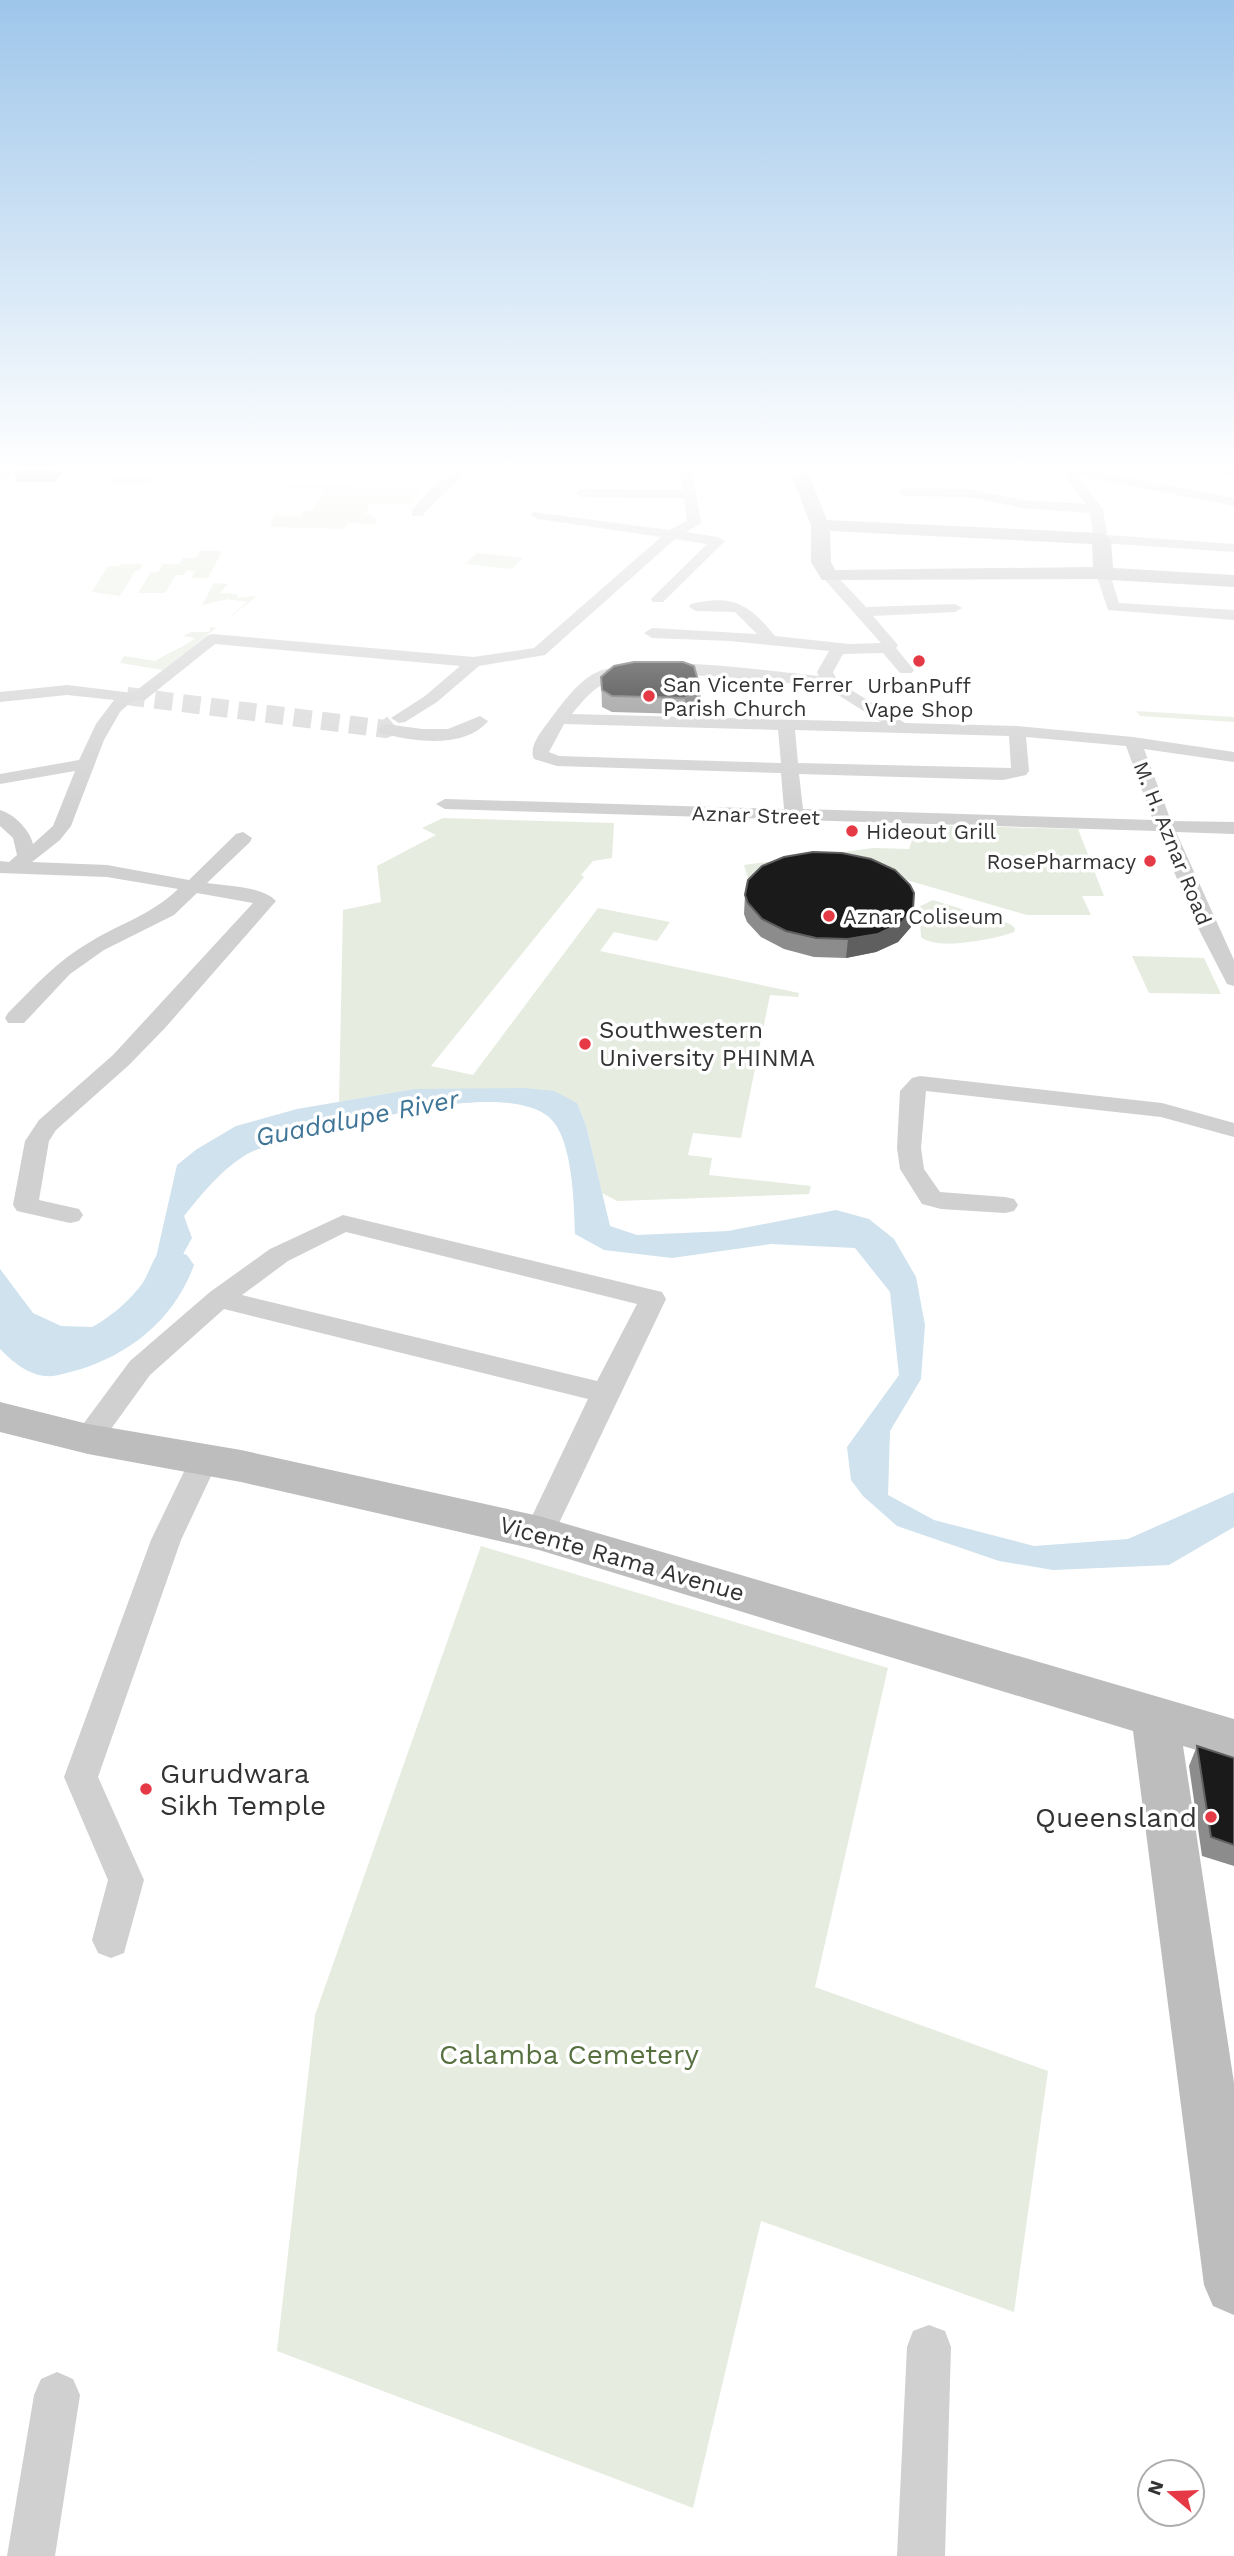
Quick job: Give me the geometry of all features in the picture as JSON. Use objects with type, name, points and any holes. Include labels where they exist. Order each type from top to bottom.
[{"type":"street","points":[[13,864],[61,828],[86,764],[111,713],[212,639],[474,662],[544,649],[616,584]]},
{"type":"street","points":[[658,599],[673,584]]},
{"type":"street","points":[[836,584],[887,640],[890,645],[887,648]]},
{"type":"street","points":[[1106,584],[1113,607],[1234,615]]},
{"type":"street","points":[[696,607],[744,608],[771,641]]},
{"type":"street","points":[[860,612],[955,608]]},
{"type":"street","points":[[652,633],[845,648],[887,648],[906,670]]},
{"type":"street","points":[[828,682],[825,672],[832,657],[838,649],[845,648]]},
{"type":"street","points":[[474,662],[432,699],[393,723],[414,734],[436,734],[457,732],[480,721]]},
{"type":"street","points":[[902,728],[828,682],[694,671],[620,670],[591,682],[559,719],[540,749],[540,755],[557,761],[1015,774],[1022,766],[1017,730]]},
{"type":"street","points":[[0,697],[66,690],[133,697]]},
{"type":"street","points":[[559,719],[1017,730],[1133,742],[1234,757]]},
{"type":"street","points":[[786,725],[794,816]]},
{"type":"street","name":"M. H. Aznar Road","points":[[1133,742],[1162,826],[1234,980]]},
{"type":"street","points":[[0,779],[86,764]]},
{"type":"street","name":"Aznar Street","points":[[446,804],[1234,828]]},
{"type":"street","points":[[0,816],[22,836],[13,864]]},
{"type":"street","points":[[16,1018],[62,970],[97,946],[167,911],[243,838]]},
{"type":"street","points":[[13,864],[107,871],[266,901],[158,1023],[121,1060],[47,1125],[37,1141],[26,1205],[70,1215]]},
{"type":"street","points":[[1005,1205],[931,1198],[912,1169],[909,1148],[912,1091],[920,1083],[1163,1110],[1234,1130]]},
{"type":"street","points":[[88,1439],[140,1368],[219,1299],[279,1255],[343,1223],[653,1299],[539,1533]]},
{"type":"street","points":[[219,1299],[605,1393]]},
{"type":"street","name":"Vicente Rama Avenue","points":[[0,1417],[88,1439],[204,1459],[539,1533],[1234,1740]]},
{"type":"street","points":[[110,1940],[126,1880],[81,1777],[166,1540],[204,1459]]},
{"type":"street","points":[[1155,1715],[1234,2285]]},
{"type":"street","points":[[921,2556],[929,2347]]},
{"type":"street","points":[[31,2556],[58,2395]]},
{"type":"green space","points":[[97,584],[127,584],[120,596],[92,592]]},
{"type":"green space","points":[[143,584],[170,584],[165,593],[138,593]]},
{"type":"green space","points":[[213,584],[228,584],[220,593],[238,594],[236,598],[257,596],[223,622],[247,602],[228,599],[202,605]]},
{"type":"green space","points":[[211,627],[216,628],[163,670],[120,663],[124,656],[156,661],[195,638],[183,636],[191,632],[209,632]]},
{"type":"green space","points":[[1136,711],[1234,717],[1234,722],[1140,716]]},
{"type":"green space","points":[[443,818],[614,823],[612,858],[593,861],[581,875],[584,877],[431,1066],[473,1075],[598,908],[670,922],[657,941],[614,932],[600,951],[799,993],[798,997],[770,995],[741,1138],[693,1133],[688,1155],[712,1158],[709,1175],[811,1186],[809,1194],[617,1201],[602,1193],[586,1125],[577,1103],[414,1089],[339,1102],[343,910],[381,902],[377,866],[436,835],[422,828]]},
{"type":"green space","points":[[917,825],[1078,829],[1104,896],[1082,896],[1091,915],[1027,915],[886,874],[763,872],[748,878],[744,865],[873,848],[909,849]]},
{"type":"green space","points":[[933,900],[1010,924],[1015,928],[1014,932],[966,942],[929,941],[921,937],[919,907]]},
{"type":"green space","points":[[1132,956],[1204,958],[1221,994],[1149,993]]},
{"type":"green space","name":"Calamba Cemetery","points":[[481,1546],[888,1668],[815,1987],[1048,2071],[1014,2312],[761,2221],[693,2508],[277,2351],[315,2015]]},
{"type":"water","points":[[524,1088],[554,1091],[577,1103],[586,1125],[610,1226],[637,1235],[728,1231],[836,1210],[869,1219],[894,1239],[916,1277],[925,1325],[921,1379],[890,1431],[888,1495],[934,1520],[1034,1546],[1128,1539],[1234,1492],[1234,1527],[1169,1565],[1053,1570],[999,1561],[897,1526],[863,1496],[851,1480],[847,1447],[899,1375],[890,1292],[855,1248],[771,1244],[672,1258],[604,1250],[575,1234],[571,1172],[563,1140],[549,1117],[527,1106],[498,1102],[427,1108],[355,1123],[250,1153],[219,1176],[184,1216],[192,1238],[162,1292],[98,1352],[68,1362],[30,1367],[0,1342],[0,1269],[33,1313],[61,1326],[93,1327],[121,1313],[150,1284],[177,1165],[197,1149],[236,1126],[297,1109],[414,1089]]},
{"type":"building","points":[[634,662],[683,662],[694,666],[701,691],[685,698],[612,696],[602,690],[601,677],[614,666]]},
{"type":"building","name":"Aznar Coliseum","points":[[813,852],[842,853],[871,859],[895,870],[914,893],[913,909],[901,923],[878,934],[848,939],[816,938],[786,931],[762,919],[748,903],[745,895],[748,880],[762,866],[784,857]]},
{"type":"building","points":[[1197,1746],[1234,1758],[1234,1845],[1211,1837]]},
{"type":"waterway","name":"Guadalupe River","points":[[0,1322],[27,1349],[46,1360],[78,1353],[121,1330],[148,1307],[167,1280],[172,1265]]},
{"type":"tunnel","points":[[127,696],[386,729],[399,718]]},
{"type":"place","name":"UrbanPuff Vape Shop","points":[[919,661]]},
{"type":"place","name":"San Vicente Ferrer Parish Church","points":[[649,696]]},
{"type":"place","name":"Hideout Grill","points":[[852,831]]},
{"type":"place","name":"RosePharmacy","points":[[1150,861]]},
{"type":"place","name":"Aznar Coliseum","points":[[829,916]]},
{"type":"place","name":"Southwestern University PHINMA","points":[[585,1044]]},
{"type":"place","name":"Gurudwara Sikh Temple","points":[[146,1789]]},
{"type":"place","name":"Queensland","points":[[1211,1817]]}]
